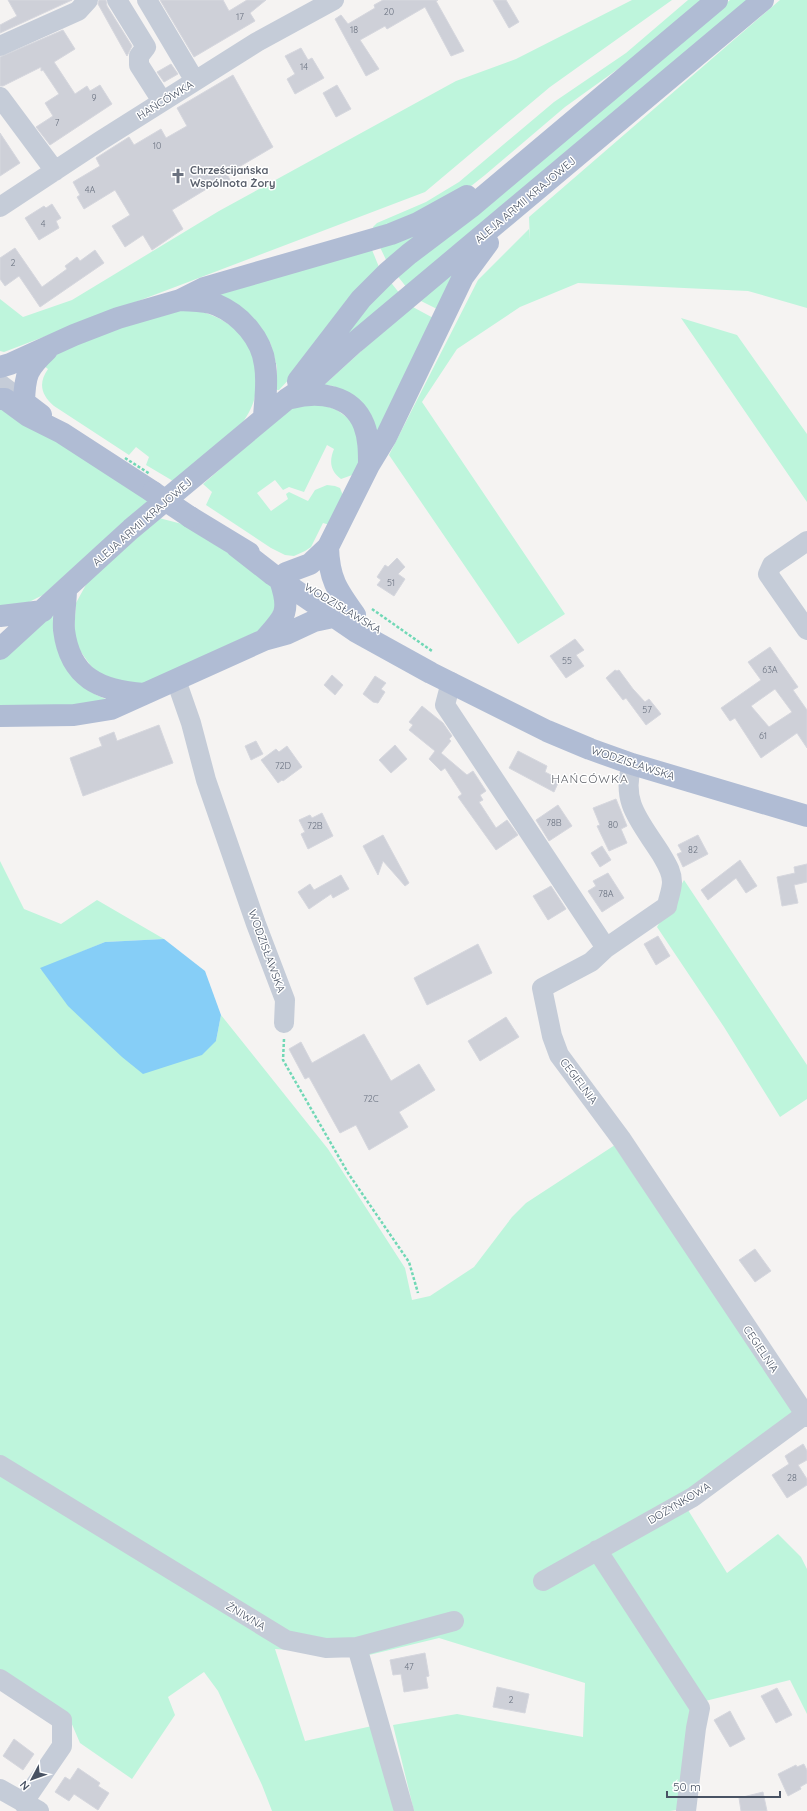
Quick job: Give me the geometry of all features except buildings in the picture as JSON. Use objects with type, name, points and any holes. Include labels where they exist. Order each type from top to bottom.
[{"type":"main road","name":"ALEJA ARMII KRAJOWEJ","points":[[287,399],[306,368],[361,299],[375,285],[409,254],[471,207],[717,0]]},
{"type":"main road","name":"ALEJA ARMII KRAJOWEJ","points":[[0,649],[131,529],[264,417],[308,385],[354,343],[763,0]]},
{"type":"main road","points":[[0,367],[74,335],[118,318],[180,300],[204,288],[391,234],[418,223],[463,198],[506,178]]},
{"type":"main road","points":[[264,640],[283,620],[286,599],[283,577],[310,564],[328,547],[369,465],[386,437],[463,277],[509,213]]},
{"type":"main road","points":[[180,300],[205,302],[216,305],[239,319],[251,332],[260,346],[265,363],[266,379],[264,417]]},
{"type":"main road","points":[[6,396],[27,373],[34,362],[50,346]]},
{"type":"main road","points":[[287,399],[314,393],[328,395],[348,405],[356,411],[364,424],[368,439],[369,465]]},
{"type":"main road","name":"WODZISŁAWSKA","points":[[6,396],[62,433],[120,460],[190,516],[283,577],[333,617],[378,644],[547,731],[590,749],[632,764],[807,816]]},
{"type":"main road","points":[[328,547],[329,568],[334,583],[363,611]]},
{"type":"main road","name":"WODZISŁAWSKA","points":[[283,577],[363,611],[436,665],[459,686]]},
{"type":"main road","points":[[66,589],[64,628],[68,649],[74,663],[84,675],[96,683],[126,693],[146,694]]},
{"type":"main road","points":[[0,616],[43,611]]},
{"type":"main road","points":[[0,716],[74,715],[111,709],[264,640],[286,634],[314,620],[333,617]]},
{"type":"street","points":[[0,46],[78,11],[88,0]]},
{"type":"street","points":[[117,0],[146,47],[139,56],[139,65],[162,102]]},
{"type":"street","points":[[147,0],[196,81]]},
{"type":"street","name":"HAŃCÓWKA","points":[[0,207],[257,42],[334,0]]},
{"type":"street","points":[[0,97],[55,171]]},
{"type":"street","points":[[807,540],[772,565],[768,574],[807,630]]},
{"type":"street","name":"WODZISŁAWSKA","points":[[176,680],[191,723],[206,780],[256,924],[285,1000],[284,1023]]},
{"type":"street","points":[[459,686],[446,705],[606,948]]},
{"type":"street","name":"CEGIELNIA","points":[[632,764],[628,778],[629,799],[638,819],[669,867],[672,883],[666,906],[606,948],[591,962],[542,988],[552,1036],[559,1055],[622,1140],[806,1415]]},
{"type":"street","name":"DOŻYNKOWA","points":[[543,1581],[694,1497],[806,1415]]},
{"type":"street","name":"ŻNIWNA","points":[[0,1465],[286,1640],[326,1648],[357,1647]]},
{"type":"street","points":[[597,1550],[700,1708],[696,1728],[686,1811]]},
{"type":"street","points":[[404,1811],[357,1647],[454,1621]]},
{"type":"street","points":[[0,1679],[62,1720],[62,1746],[31,1807],[0,1789]]},
{"type":"path","points":[[363,611],[433,652]]},
{"type":"path","points":[[284,1023],[283,1060],[348,1173],[408,1262],[418,1293]]},
{"type":"green space","points":[[632,0],[672,0],[550,87],[425,192],[4,352],[0,351],[0,299],[23,317],[72,300],[219,211],[456,81],[516,59]]},
{"type":"green space","points":[[688,0],[703,0],[629,61],[565,107],[456,198],[376,234],[373,227],[377,223],[426,202],[459,182],[554,102],[626,53]]},
{"type":"green space","points":[[730,0],[750,0],[407,288],[396,274],[599,111]]},
{"type":"green space","points":[[780,0],[807,0],[807,308],[748,291],[578,283],[520,307],[457,349],[422,402],[565,614],[518,644],[389,455],[478,280],[529,229],[530,240],[529,217]]},
{"type":"green space","points":[[436,220],[388,264],[378,243]]},
{"type":"green space","points":[[370,245],[381,272],[292,376],[279,390],[277,390],[277,367],[270,342],[217,295]]},
{"type":"green space","points":[[459,267],[441,311],[419,300]]},
{"type":"green space","points":[[389,280],[400,294],[333,351]]},
{"type":"green space","points":[[411,306],[437,320],[378,434],[350,394],[333,386],[324,385]]},
{"type":"green space","points":[[195,310],[214,316],[223,321],[231,326],[245,340],[250,348],[255,362],[255,395],[250,411],[243,422],[173,481],[146,465],[149,457],[136,447],[129,455],[54,406],[46,398],[42,389],[42,384],[48,369],[40,363],[88,338],[176,311]]},
{"type":"green space","points":[[681,318],[737,335],[807,434],[807,502]]},
{"type":"green space","points":[[317,403],[337,410],[349,419],[356,430],[361,453],[355,474],[341,479],[335,473],[331,462],[334,449],[327,445],[304,492],[289,487],[283,490],[275,480],[257,493],[271,511],[288,499],[286,494],[289,492],[308,501],[315,490],[327,485],[340,488],[344,498],[330,525],[323,523],[311,547],[305,551],[294,556],[285,555],[271,548],[206,505],[212,492],[203,484],[289,409]]},
{"type":"green space","points":[[0,408],[9,410],[148,501],[43,595],[29,602],[0,606]]},
{"type":"green space","points":[[159,518],[182,524],[261,573],[271,582],[278,601],[265,628],[147,682],[138,684],[114,682],[93,669],[76,645],[74,632],[76,603],[88,581]]},
{"type":"green space","points":[[51,614],[53,615],[53,629],[56,642],[60,655],[67,667],[75,678],[85,687],[96,695],[109,700],[109,703],[0,710],[0,659]]},
{"type":"green space","points":[[0,861],[24,909],[61,924],[97,900],[164,939],[105,942],[40,969],[216,1041],[221,1015],[328,1149],[405,1268],[412,1300],[430,1296],[474,1267],[512,1217],[526,1203],[618,1143],[800,1423],[688,1510],[727,1573],[778,1534],[801,1557],[807,1569],[807,1714],[790,1680],[701,1702],[677,1810],[414,1811],[393,1725],[457,1714],[583,1737],[585,1683],[439,1638],[369,1655],[275,1649],[305,1741],[372,1726],[397,1811],[272,1811],[262,1785],[218,1691],[204,1672],[168,1697],[175,1715],[132,1779],[80,1743],[68,1715],[0,1670]]},
{"type":"green space","points":[[684,880],[807,1065],[807,1099],[780,1117],[724,1027],[657,927]]},
{"type":"water","points":[[164,939],[205,971],[221,1015],[216,1041],[202,1055],[143,1074],[122,1057],[68,1006],[40,968],[105,942]]},
{"type":"place","name":"Chrześcijańska Wspólnota Żory","points":[[178,176]]},
{"type":"district","name":"HAŃCÓWKA","points":[[590,779]]}]
